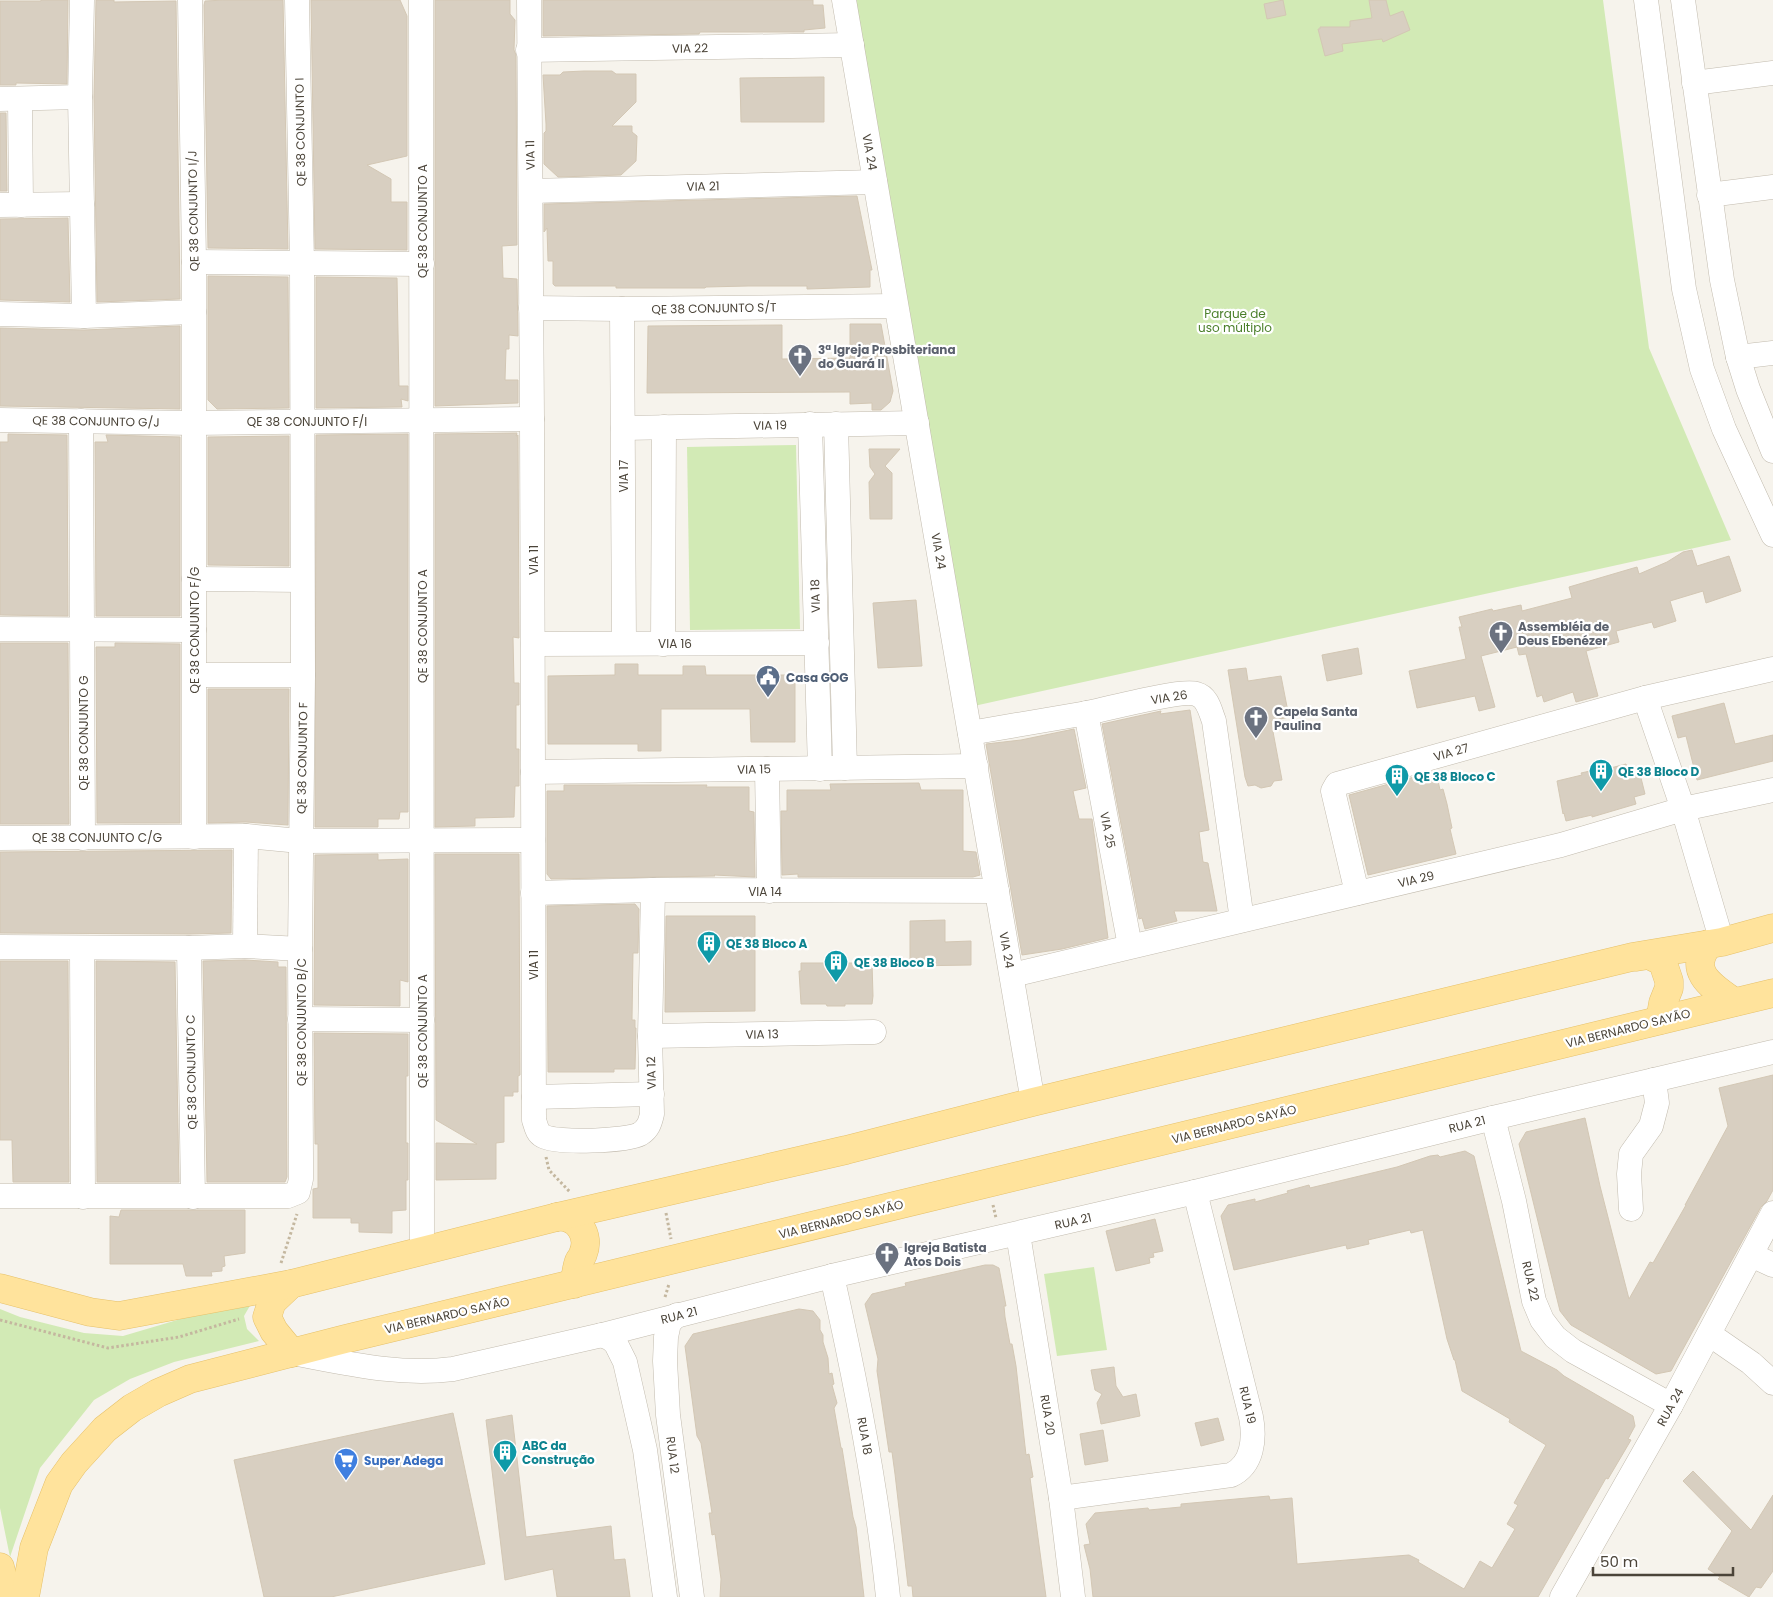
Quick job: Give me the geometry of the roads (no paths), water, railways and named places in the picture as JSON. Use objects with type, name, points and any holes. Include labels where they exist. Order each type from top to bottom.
[{"type":"main road","points":[[0,1288],[90,1312],[119,1316],[287,1285],[569,1214],[846,1150],[1033,1102],[1632,957],[1716,943],[1773,928]]},
{"type":"main road","points":[[1716,943],[1703,951],[1700,962],[1702,973],[1708,984],[1734,1002]]},
{"type":"main road","points":[[1632,957],[1649,955],[1661,961],[1664,966],[1669,980],[1669,988],[1660,1020]]},
{"type":"main road","name":"VIA BERNARDO SAYÃO","points":[[25,1597],[34,1548],[60,1484],[87,1447],[105,1429],[132,1408],[158,1393],[190,1379],[345,1339],[1773,993]]},
{"type":"main road","points":[[569,1214],[566,1216],[580,1227],[584,1237],[583,1255],[574,1284]]},
{"type":"main road","points":[[0,1274],[31,1297]]},
{"type":"main road","points":[[287,1285],[272,1302],[267,1318],[274,1331],[292,1353]]},
{"type":"main road","points":[[0,1567],[8,1597]]},
{"type":"street","points":[[82,0],[80,98],[84,316]]},
{"type":"street","name":"QE 38 CONJUNTO I/J","points":[[190,0],[194,262],[193,423]]},
{"type":"street","name":"QE 38 CONJUNTO I","points":[[297,0],[302,263],[301,421]]},
{"type":"street","name":"QE 38 CONJUNTO A","points":[[422,0],[422,1252]]},
{"type":"street","name":"VIA 11","points":[[529,0],[533,893],[537,1118]]},
{"type":"street","name":"VIA 24","points":[[844,0],[1033,1102]]},
{"type":"street","points":[[1646,0],[1684,289],[1702,369],[1724,429],[1765,500],[1772,530]]},
{"type":"street","points":[[1684,0],[1722,280],[1738,356],[1750,396],[1773,452]]},
{"type":"street","name":"VIA 22","points":[[528,50],[852,45]]},
{"type":"street","points":[[1694,83],[1773,73]]},
{"type":"street","points":[[80,98],[10,99],[10,205],[82,204]]},
{"type":"street","name":"VIA 21","points":[[531,191],[875,182]]},
{"type":"street","points":[[1709,195],[1773,187]]},
{"type":"street","points":[[194,262],[422,264]]},
{"type":"street","name":"QE 38 CONJUNTO S/T","points":[[531,308],[896,306]]},
{"type":"street","name":"VIA 17","points":[[622,309],[624,644]]},
{"type":"street","points":[[0,314],[84,316],[194,312]]},
{"type":"street","points":[[1738,356],[1773,352]]},
{"type":"street","name":"QE 38 CONJUNTO F/I","points":[[193,423],[532,419]]},
{"type":"street","name":"QE 38 CONJUNTO G/J","points":[[0,420],[193,423]]},
{"type":"street","name":"QE 38 CONJUNTO G","points":[[81,421],[83,838]]},
{"type":"street","name":"QE 38 CONJUNTO F","points":[[300,842],[303,675],[301,421]]},
{"type":"street","name":"QE 38 CONJUNTO F/G","points":[[193,423],[194,837]]},
{"type":"street","name":"VIA 19","points":[[623,428],[916,423]]},
{"type":"street","name":"VIA 18","points":[[810,424],[820,768]]},
{"type":"street","name":"VIA 18","points":[[836,424],[846,768]]},
{"type":"street","points":[[663,644],[664,427]]},
{"type":"street","points":[[194,580],[302,580]]},
{"type":"street","points":[[0,629],[194,630]]},
{"type":"street","name":"VIA 16","points":[[533,644],[817,643]]},
{"type":"street","name":"VIA 27","points":[[1357,893],[1333,791],[1337,784],[1645,698],[1773,669]]},
{"type":"street","points":[[195,675],[303,675]]},
{"type":"street","name":"VIA 26","points":[[970,733],[1190,693],[1198,694],[1208,703],[1214,721],[1242,920]]},
{"type":"street","points":[[1645,698],[1683,809],[1716,943]]},
{"type":"street","name":"VIA 25","points":[[1086,713],[1130,946]]},
{"type":"street","name":"VIA 15","points":[[533,772],[976,766]]},
{"type":"street","points":[[767,769],[769,891]]},
{"type":"street","points":[[1683,809],[1773,790]]},
{"type":"street","name":"VIA 29","points":[[1012,975],[1561,845],[1683,809]]},
{"type":"street","points":[[245,946],[246,836]]},
{"type":"street","name":"QE 38 CONJUNTO C/G","points":[[0,838],[246,836],[300,842],[533,840]]},
{"type":"street","name":"QE 38 CONJUNTO B/C","points":[[193,1197],[291,1196],[298,1192],[301,1179],[300,842]]},
{"type":"street","name":"VIA 14","points":[[533,893],[653,890],[997,891]]},
{"type":"street","name":"VIA 12","points":[[537,1118],[554,1140],[612,1140],[639,1135],[646,1130],[650,1123],[652,1114],[650,1036],[653,890]]},
{"type":"street","points":[[0,947],[189,948],[245,946],[300,949]]},
{"type":"street","points":[[82,948],[83,1197]]},
{"type":"street","name":"QE 38 CONJUNTO C","points":[[189,948],[193,1197]]},
{"type":"street","points":[[300,1019],[422,1020]]},
{"type":"street","name":"VIA 13","points":[[650,1036],[874,1032]]},
{"type":"street","name":"RUA 21","points":[[292,1353],[371,1369],[436,1372],[453,1369],[602,1335],[832,1276],[1195,1192],[1493,1118],[1773,1052]]},
{"type":"street","points":[[1631,1209],[1629,1174],[1631,1154],[1651,1126],[1657,1103],[1654,1080]]},
{"type":"street","points":[[537,1118],[652,1094]]},
{"type":"street","name":"RUA 22","points":[[1493,1118],[1514,1201],[1534,1301],[1542,1320],[1556,1337],[1573,1351],[1671,1405]]},
{"type":"street","name":"RUA 19","points":[[1061,1498],[1231,1474],[1240,1471],[1250,1453],[1254,1430],[1195,1192]]},
{"type":"street","points":[[0,1196],[193,1197]]},
{"type":"street","name":"RUA 24","points":[[1562,1597],[1671,1405],[1773,1213]]},
{"type":"street","name":"RUA 20","points":[[1009,1236],[1061,1498],[1073,1597]]},
{"type":"street","points":[[1751,1254],[1773,1264]]},
{"type":"street","name":"RUA 18","points":[[832,1276],[859,1401],[876,1502],[888,1597]]},
{"type":"street","name":"RUA 12","points":[[677,1315],[669,1324],[666,1337],[665,1361],[668,1415],[692,1597]]},
{"type":"street","points":[[1709,1334],[1750,1363],[1773,1383]]},
{"type":"street","points":[[602,1335],[611,1339],[616,1344],[625,1362],[645,1450],[665,1597]]},
{"type":"street","points":[[345,1339],[371,1369]]},
{"type":"place","name":"3ª Igreja Presbiteriana do Guará II","points":[[800,377]]},
{"type":"place","name":"Assembléia de Deus Ebenézer","points":[[1501,654]]},
{"type":"place","name":"Casa GOG","points":[[768,698]]},
{"type":"place","name":"Capela Santa Paulina","points":[[1256,739]]},
{"type":"place","name":"QE 38 Bloco D","points":[[1601,792]]},
{"type":"place","name":"QE 38 Bloco C","points":[[1397,797]]},
{"type":"place","name":"QE 38 Bloco A","points":[[709,964]]},
{"type":"place","name":"QE 38 Bloco B","points":[[836,983]]},
{"type":"place","name":"Igreja Batista Atos Dois","points":[[887,1275]]},
{"type":"place","name":"ABC da Construção","points":[[505,1473]]},
{"type":"place","name":"Super Adega","points":[[346,1481]]},
{"type":"park label","name":"Parque de uso múltiplo","points":[[1235,320]]}]
